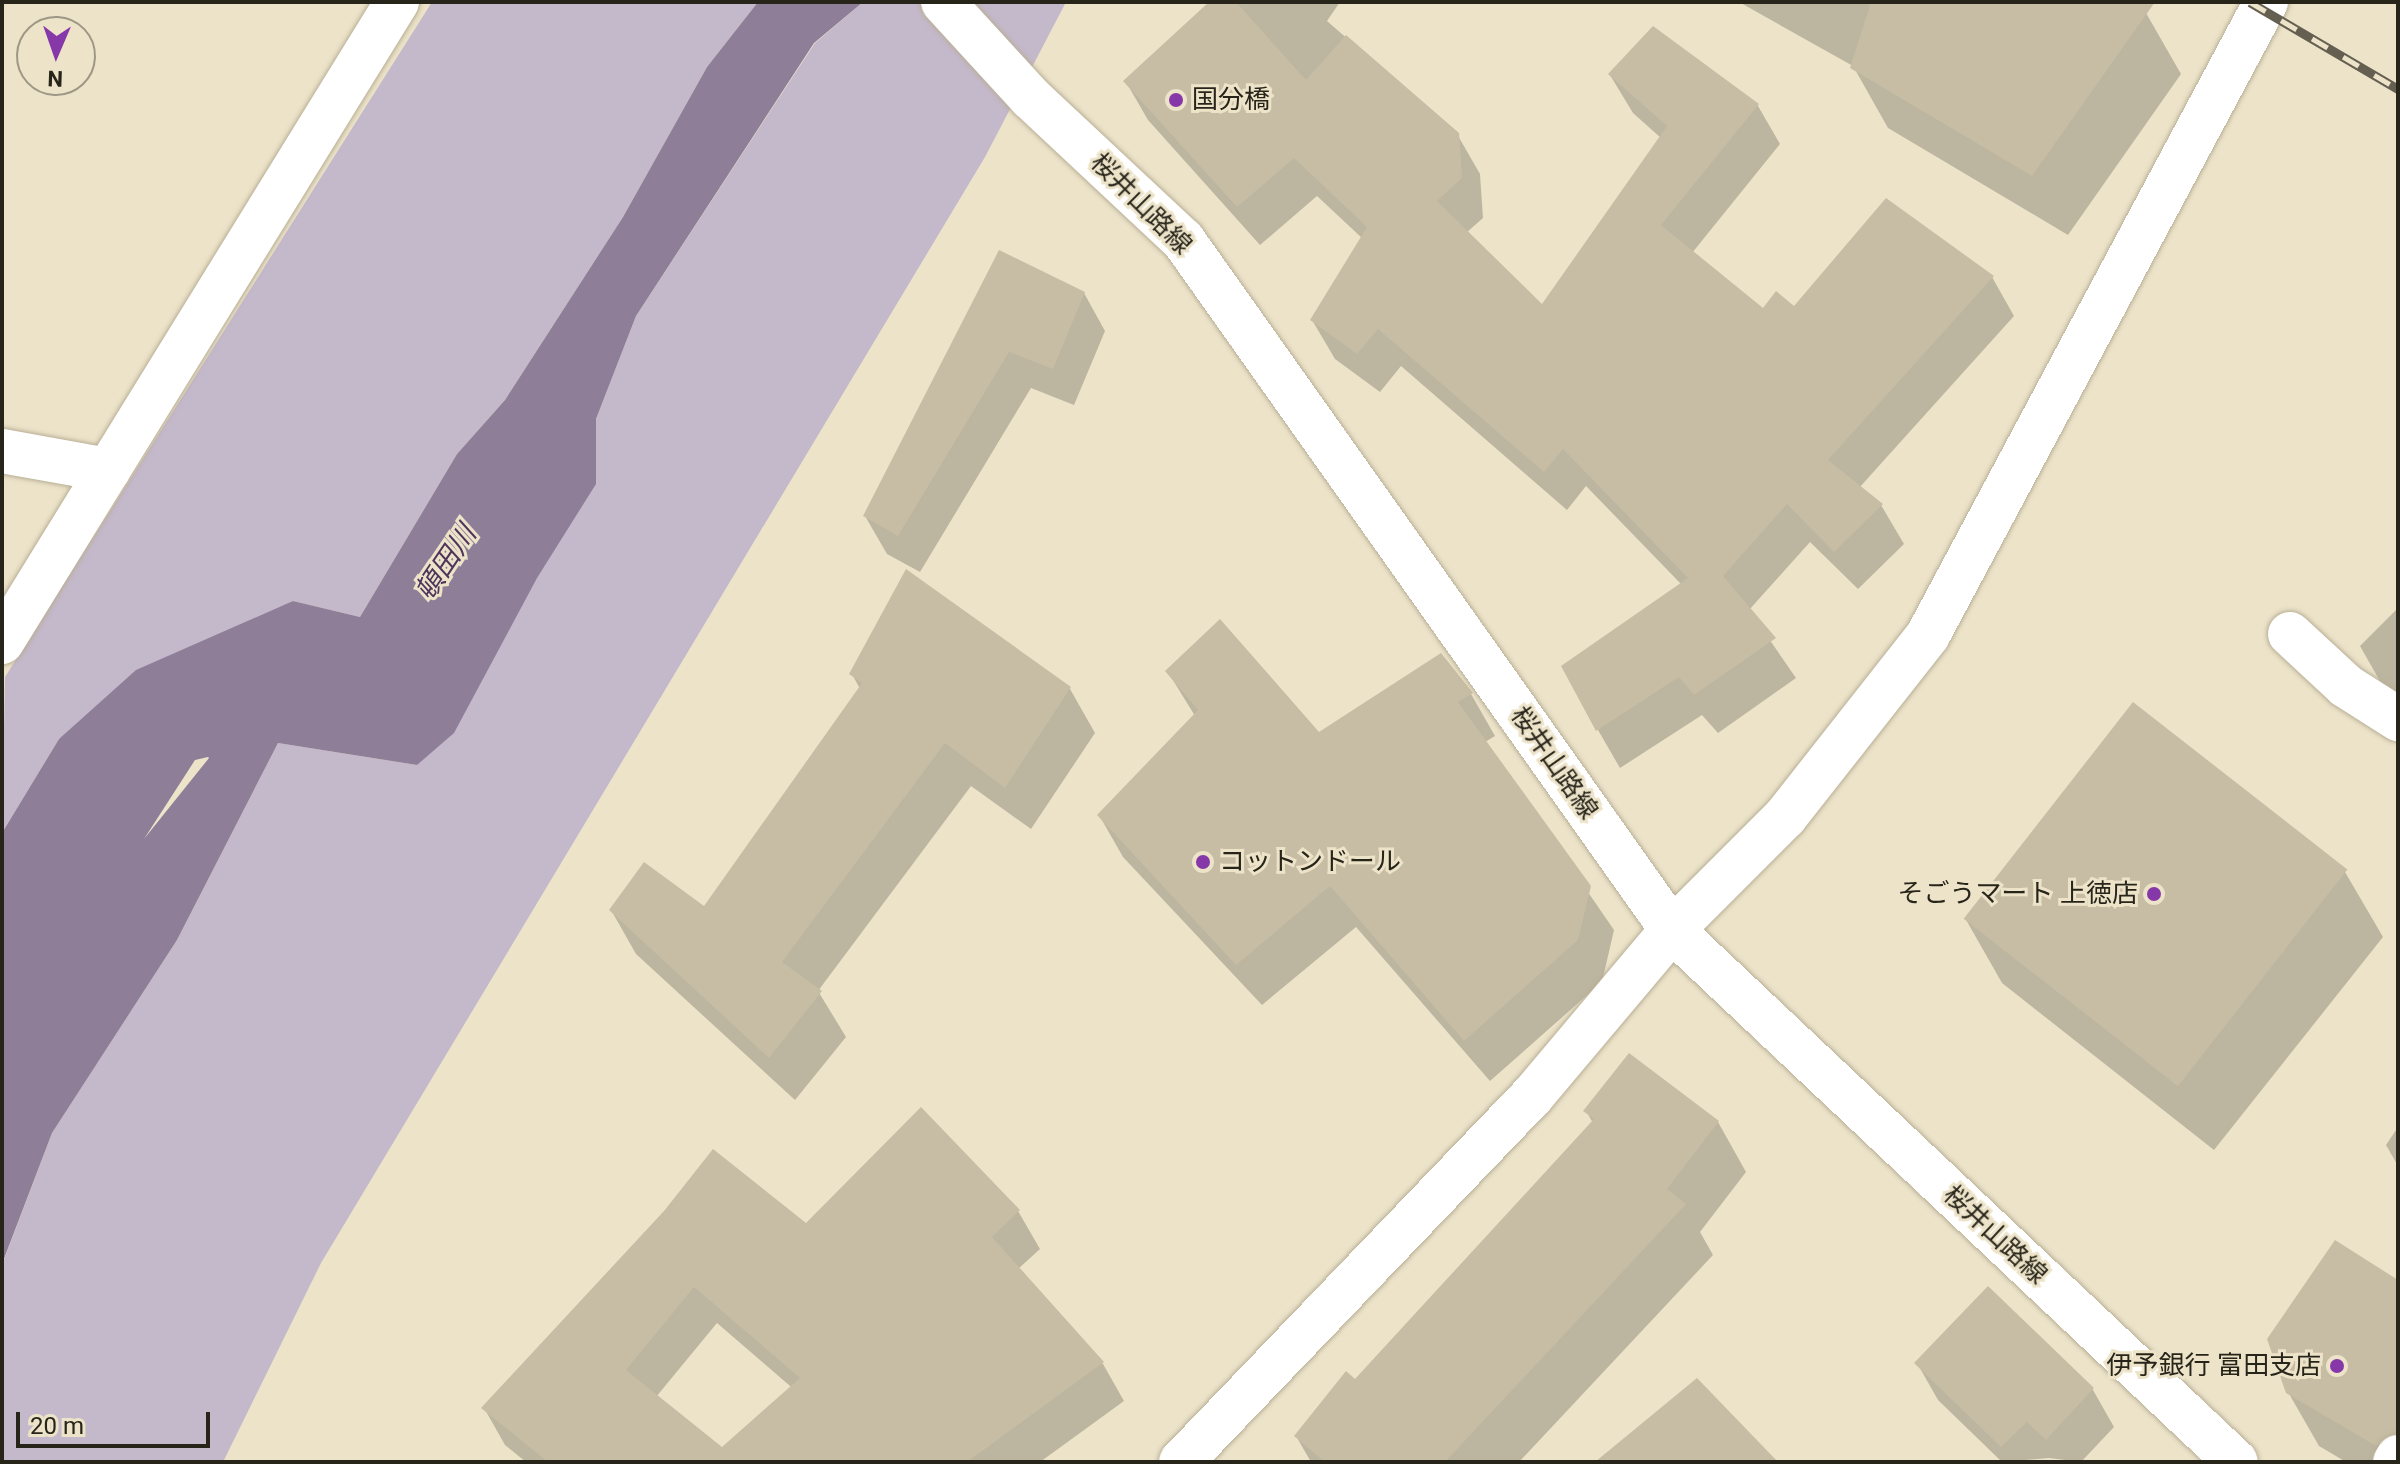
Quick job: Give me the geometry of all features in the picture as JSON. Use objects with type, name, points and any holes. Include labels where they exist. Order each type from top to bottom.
[{"type":"street","points":[[2,642],[397,2]]},
{"type":"street","name":"桜井山路線","points":[[943,2],[1031,98],[1183,240],[1672,930],[2236,1462]]},
{"type":"street","points":[[1181,1462],[1533,1095],[1672,930],[1785,817],[1928,635],[2266,2]]},
{"type":"street","points":[[2,451],[108,470]]},
{"type":"street","points":[[2290,634],[2346,686],[2398,719]]},
{"type":"shaded area","points":[[432,2],[758,2],[707,67],[623,217],[505,400],[457,454],[360,617],[293,601],[59,739],[2,833],[5,677]]},
{"type":"shaded area","points":[[863,2],[1066,2],[985,157],[321,1263],[223,1462],[2,1462],[2,1265],[52,1133],[177,940],[278,743],[417,765],[596,467],[596,419],[636,316],[815,43]]},
{"type":"water","name":"頓田川","points":[[758,2],[863,2],[814,43],[636,316],[596,419],[596,484],[537,578],[454,733],[417,765],[278,743],[177,940],[52,1133],[2,1264],[2,833],[59,739],[136,670],[293,601],[360,617],[457,454],[505,400],[623,217],[707,67]],"holes":[[[209,758],[144,839],[195,760]]]},
{"type":"building","points":[[1209,2],[1236,2],[1306,80],[1346,35],[1459,133],[1462,178],[1437,201],[1542,304],[1667,126],[1608,74],[1653,26],[1759,104],[1661,225],[1763,308],[1776,291],[1794,306],[1886,198],[1994,276],[1828,460],[1883,504],[1834,552],[1787,504],[1723,576],[1776,638],[1694,695],[1679,677],[1596,731],[1561,666],[1688,578],[1563,449],[1544,472],[1378,329],[1357,354],[1310,320],[1367,227],[1294,158],[1237,207],[1123,81]]},
{"type":"building","points":[[1871,2],[2155,2],[2032,176],[1850,68]]},
{"type":"building","points":[[999,250],[1085,292],[1053,369],[1009,352],[898,536],[863,516]]},
{"type":"building","points":[[906,569],[1071,687],[1005,788],[945,743],[782,962],[822,991],[769,1058],[609,910],[644,862],[704,906],[862,683],[849,674]]},
{"type":"building","points":[[1220,619],[1319,732],[1441,653],[1473,693],[1458,702],[1591,886],[1578,940],[1464,1041],[1330,886],[1236,965],[1097,815],[1198,710],[1165,671]]},
{"type":"building","name":"そごうマート 上徳店","points":[[2133,702],[2347,869],[2178,1086],[1964,919]]},
{"type":"building","points":[[1629,1053],[1719,1121],[1667,1189],[1686,1204],[1445,1462],[1325,1462],[1294,1436],[1346,1371],[1355,1379],[1594,1119],[1583,1111]]},
{"type":"building","points":[[921,1107],[1020,1210],[992,1237],[1104,1362],[967,1462],[548,1462],[481,1408],[664,1211],[713,1149],[806,1223]],"holes":[[[694,1287],[800,1378],[722,1447],[626,1370]]]},
{"type":"building","name":"伊予銀行 富田支店","points":[[2335,1240],[2398,1280],[2398,1432],[2376,1446],[2286,1393],[2267,1339]]},
{"type":"building","points":[[1988,1286],[2094,1388],[2046,1440],[2027,1422],[2001,1447],[1914,1363]]},
{"type":"building","points":[[1697,1378],[1778,1462],[1595,1462]]},
{"type":"railway","points":[[2250,2],[2398,89]]},
{"type":"place","name":"国分橋","points":[[1176,100]]},
{"type":"place","name":"コットンドール","points":[[1203,862]]},
{"type":"place","name":"そごうマート 上徳店","points":[[2154,894]]},
{"type":"place","name":"伊予銀行 富田支店","points":[[2337,1366]]}]
